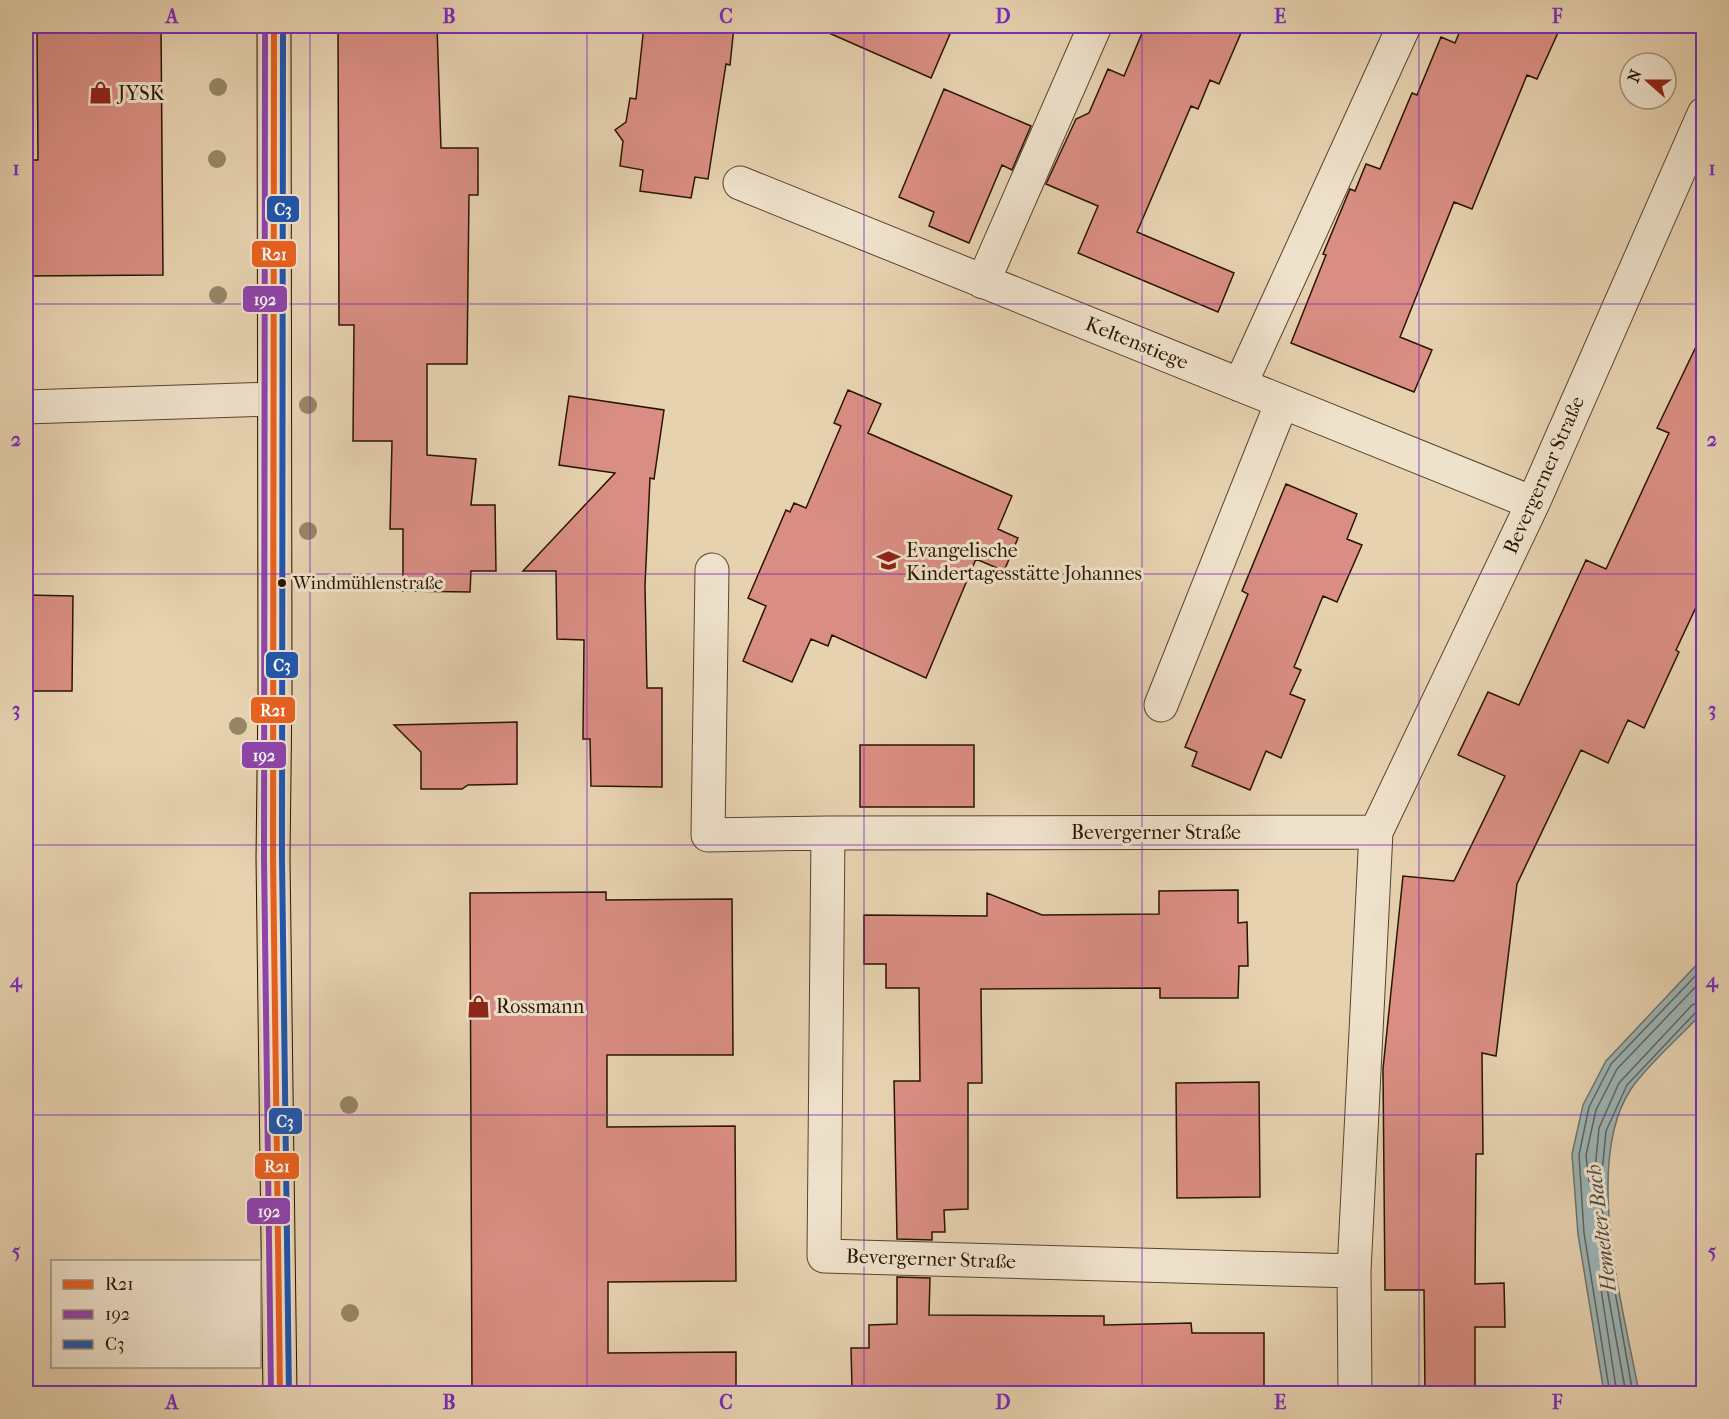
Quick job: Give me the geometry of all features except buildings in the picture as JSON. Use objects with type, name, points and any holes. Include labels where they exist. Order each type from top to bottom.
[{"type":"main road","points":[[274,26],[275,692],[273,858],[280,1394]]},
{"type":"street","points":[[983,282],[1095,26]]},
{"type":"street","points":[[1240,385],[1404,26]]},
{"type":"street","name":"Bevergerner Straße","points":[[1355,1394],[1354,1271],[1376,832],[1533,503],[1704,114]]},
{"type":"street","name":"Keltenstiege","points":[[740,183],[1533,503]]},
{"type":"street","points":[[26,407],[274,399]]},
{"type":"street","points":[[1161,705],[1282,402]]},
{"type":"street","name":"Bevergerner Straße","points":[[712,570],[708,835],[1376,832]]},
{"type":"street","name":"Bevergerner Straße","points":[[828,833],[824,1256],[1354,1271]]},
{"type":"water","name":"Hemelter Bach","points":[[1703,958],[1703,1012],[1638,1080],[1631,1089],[1617,1120],[1609,1156],[1608,1196],[1611,1238],[1639,1393],[1604,1393],[1578,1234],[1572,1154],[1583,1105],[1606,1061]]},
{"type":"transit line","name":"192","points":[[265,26],[264,858],[271,1394]]},
{"type":"transit line","name":"R21","points":[[274,26],[273,858],[280,1394]]},
{"type":"transit line","name":"C3","points":[[283,26],[282,858],[289,1394]]},
{"type":"place","name":"JYSK","points":[[100,93]]},
{"type":"place","name":"Evangelische Kindertagesstätte Johannes","points":[[888,561]]},
{"type":"place","name":"Windmühlenstraße","points":[[282,583]]},
{"type":"place","name":"Rossmann","points":[[478,1006]]}]
